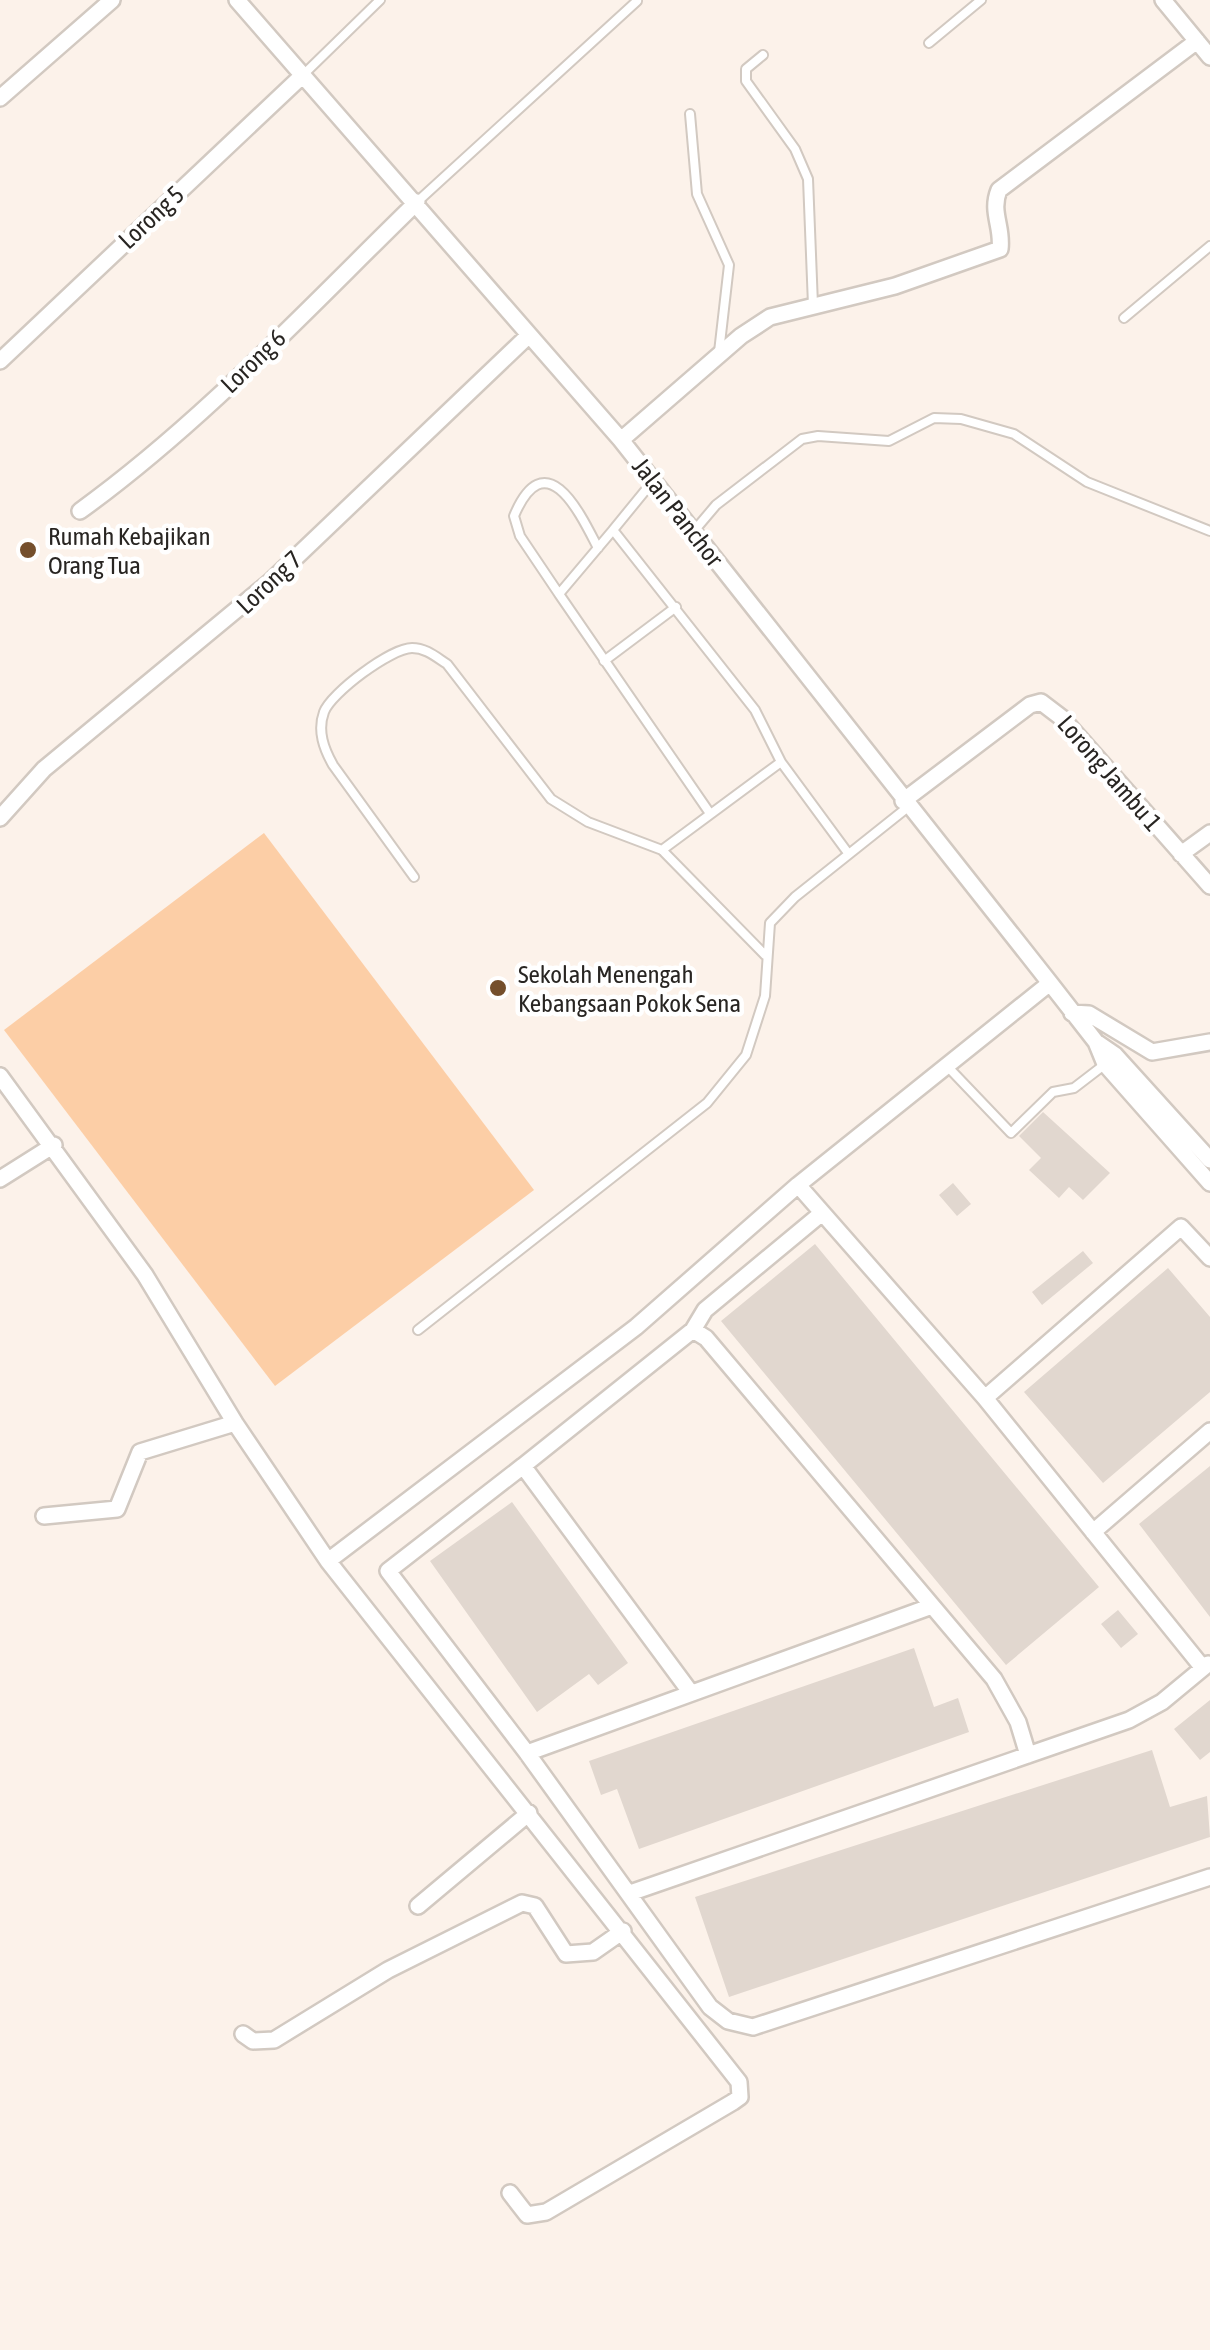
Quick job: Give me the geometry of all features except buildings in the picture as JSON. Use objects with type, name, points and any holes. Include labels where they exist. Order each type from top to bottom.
[{"type":"street","points":[[0,98],[112,0]]},
{"type":"street","name":"Jalan Panchor","points":[[237,0],[418,202],[621,440],[1210,1183]]},
{"type":"street","points":[[1163,0],[1210,56]]},
{"type":"street","points":[[621,440],[770,316],[895,286],[1000,249],[1002,234],[993,206],[999,190],[1197,41]]},
{"type":"street","name":"Lorong 5","points":[[0,361],[303,75]]},
{"type":"street","name":"Lorong 6","points":[[80,511],[214,397],[418,202]]},
{"type":"street","name":"Lorong 7","points":[[0,818],[44,769],[270,582],[529,335]]},
{"type":"street","name":"Lorong Jambu 1","points":[[906,804],[1030,706],[1041,702],[1062,718],[1210,886]]},
{"type":"street","points":[[1181,854],[1210,833]]},
{"type":"street","points":[[328,1561],[636,1327],[798,1185],[1050,983]]},
{"type":"street","points":[[1072,1013],[1089,1014],[1152,1052],[1210,1042]]},
{"type":"street","name":"Jalan Panchor","points":[[1110,1059],[1210,1160]]},
{"type":"street","points":[[0,1076],[146,1275],[235,1423],[328,1561],[739,2082],[740,2097],[546,2212],[527,2215],[510,2193]]},
{"type":"street","points":[[0,1179],[54,1145]]},
{"type":"street","points":[[630,1893],[1129,1720],[1162,1702],[1207,1665],[985,1398],[798,1185]]},
{"type":"street","points":[[822,1213],[705,1310],[693,1330],[388,1571],[527,1753],[710,2007],[728,2021],[753,2027],[1210,1878]]},
{"type":"street","points":[[985,1398],[1181,1226],[1210,1258]]},
{"type":"street","points":[[693,1330],[706,1338],[994,1679],[1018,1722],[1028,1755]]},
{"type":"street","points":[[44,1516],[117,1509],[140,1452],[235,1423]]},
{"type":"street","points":[[1093,1532],[1210,1432]]},
{"type":"street","points":[[523,1466],[691,1694]]},
{"type":"street","points":[[527,1753],[932,1606]]},
{"type":"street","points":[[418,1906],[529,1813]]},
{"type":"street","points":[[243,2034],[264,2043],[274,2040],[388,1970],[522,1903],[534,1906],[566,1954],[592,1952],[622,1931]]},
{"type":"lane","points":[[303,75],[380,0]]},
{"type":"lane","points":[[929,43],[981,0]]},
{"type":"lane","points":[[418,202],[637,2]]},
{"type":"lane","points":[[763,54],[746,69],[746,81],[794,149],[808,180],[812,305]]},
{"type":"lane","points":[[690,114],[696,194],[729,265],[718,357]]},
{"type":"lane","points":[[1124,318],[1210,246]]},
{"type":"lane","points":[[694,531],[716,505],[802,439],[818,436],[889,441],[934,418],[961,419],[1014,434],[1086,482],[1210,530]]},
{"type":"lane","points":[[559,594],[654,481]]},
{"type":"lane","points":[[598,548],[564,489],[552,484],[536,488],[518,505],[514,516],[518,530],[708,812]]},
{"type":"lane","points":[[613,530],[755,710],[780,762],[848,854]]},
{"type":"lane","points":[[604,661],[676,607]]},
{"type":"lane","points":[[414,877],[322,745],[322,728],[330,702],[394,652],[410,648],[427,651],[448,664],[538,783],[566,811],[662,850],[765,955]]},
{"type":"lane","points":[[662,850],[780,762]]},
{"type":"lane","points":[[418,1330],[547,1233],[723,1086],[750,1043],[765,996],[770,923],[782,908],[906,804]]},
{"type":"lane","points":[[946,1064],[1011,1134],[1054,1092],[1074,1088],[1110,1059]]},
{"type":"shaded area","points":[[264,833],[534,1190],[275,1386],[4,1030]]},
{"type":"place","name":"Rumah Kebajikan Orang Tua","points":[[28,550]]},
{"type":"place","name":"Sekolah Menengah Kebangsaan Pokok Sena","points":[[498,988]]}]
